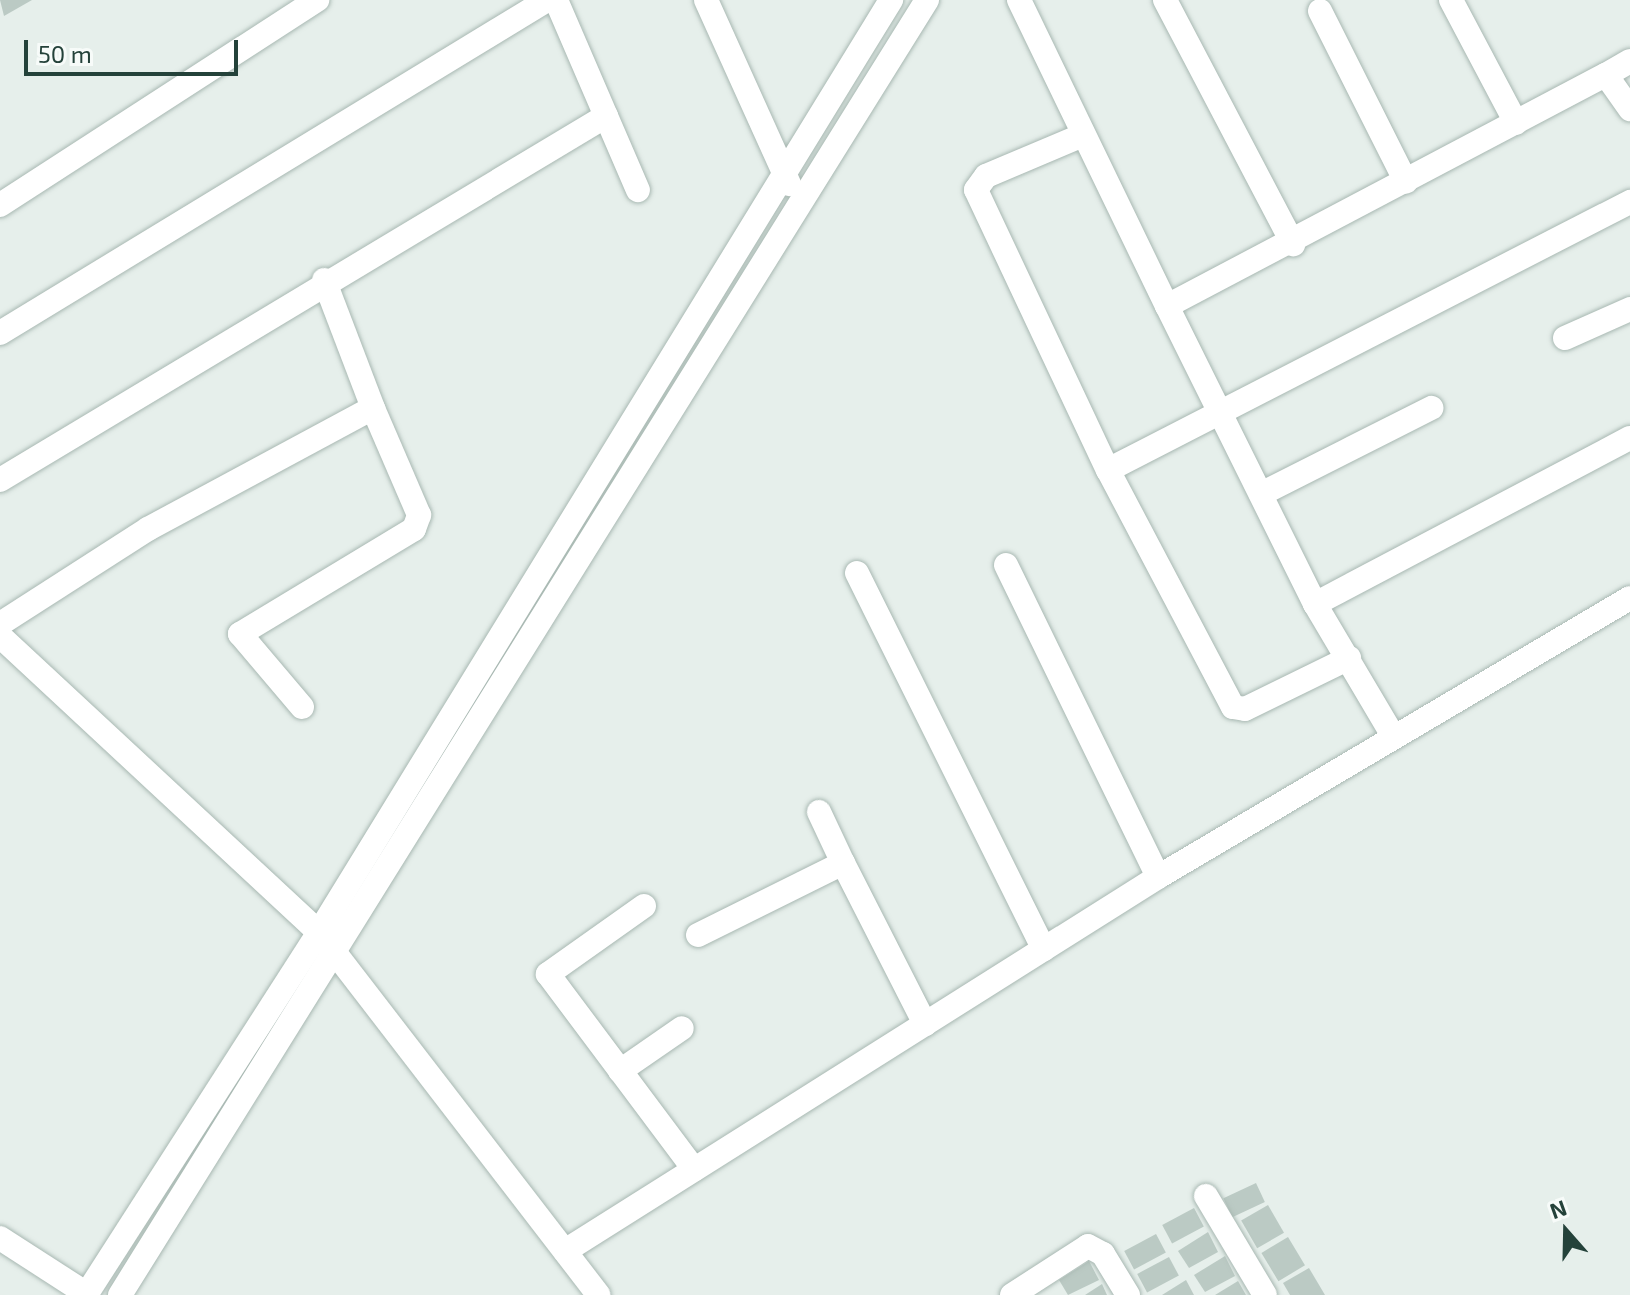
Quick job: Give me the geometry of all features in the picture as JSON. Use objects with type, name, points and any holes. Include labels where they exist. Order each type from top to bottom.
[{"type":"street","points":[[0,205],[317,0]]},
{"type":"street","points":[[0,333],[547,0]]},
{"type":"street","points":[[556,0],[638,190]]},
{"type":"street","points":[[0,1238],[86,1295],[319,932],[891,0]]},
{"type":"street","points":[[120,1295],[338,955],[927,0]]},
{"type":"street","points":[[1019,0],[1315,604],[1392,734]]},
{"type":"street","points":[[1165,0],[1293,244]]},
{"type":"street","points":[[1451,0],[1516,123]]},
{"type":"street","points":[[714,3],[783,172],[799,203]]},
{"type":"street","points":[[1320,11],[1406,182]]},
{"type":"street","points":[[1167,306],[1293,244],[1630,61]]},
{"type":"street","points":[[1606,75],[1630,109]]},
{"type":"street","points":[[0,480],[324,280],[606,116]]},
{"type":"street","points":[[1083,135],[986,176],[976,190],[1108,470],[1233,707],[1245,709],[1349,658]]},
{"type":"street","points":[[1108,470],[1219,410],[1630,202]]},
{"type":"street","points":[[302,707],[240,634],[414,529],[419,515],[373,408],[324,280]]},
{"type":"street","points":[[1565,338],[1630,309]]},
{"type":"street","points":[[0,624],[148,529],[373,408]]},
{"type":"street","points":[[1261,494],[1431,408]]},
{"type":"street","points":[[1315,604],[1630,438]]},
{"type":"street","points":[[1006,565],[1158,877]]},
{"type":"street","points":[[857,573],[1044,949]]},
{"type":"street","points":[[565,1251],[1158,877],[1392,734],[1630,598]]},
{"type":"street","points":[[0,636],[319,932],[599,1295]]},
{"type":"street","points":[[819,812],[925,1024]]},
{"type":"street","points":[[698,935],[843,863]]},
{"type":"street","points":[[644,906],[548,974],[694,1169]]},
{"type":"street","points":[[620,1071],[682,1028]]},
{"type":"street","points":[[1206,1196],[1265,1295]]},
{"type":"street","points":[[1012,1295],[1088,1246],[1103,1254],[1128,1295]]},
{"type":"building","points":[[0,0],[32,0],[4,16]]},
{"type":"building","points":[[1256,1183],[1265,1202],[1232,1217],[1223,1198]]},
{"type":"building","points":[[1268,1205],[1284,1233],[1257,1248],[1241,1220]]},
{"type":"building","points":[[1194,1208],[1204,1227],[1172,1243],[1162,1225]]},
{"type":"building","points":[[1208,1232],[1218,1252],[1189,1268],[1178,1251]]},
{"type":"building","points":[[1156,1234],[1166,1253],[1134,1269],[1124,1251]]},
{"type":"building","points":[[1288,1237],[1305,1265],[1278,1281],[1261,1253]]},
{"type":"building","points":[[1225,1256],[1235,1276],[1205,1292],[1194,1275]]},
{"type":"building","points":[[1169,1257],[1179,1276],[1147,1292],[1137,1274]]},
{"type":"building","points":[[1089,1261],[1099,1280],[1068,1295],[1059,1280]]},
{"type":"building","points":[[1309,1268],[1325,1295],[1290,1295],[1283,1283]]},
{"type":"building","points":[[1186,1280],[1194,1295],[1162,1295]]},
{"type":"building","points":[[1238,1281],[1246,1295],[1215,1295]]},
{"type":"building","points":[[1102,1284],[1107,1295],[1085,1295]]}]
